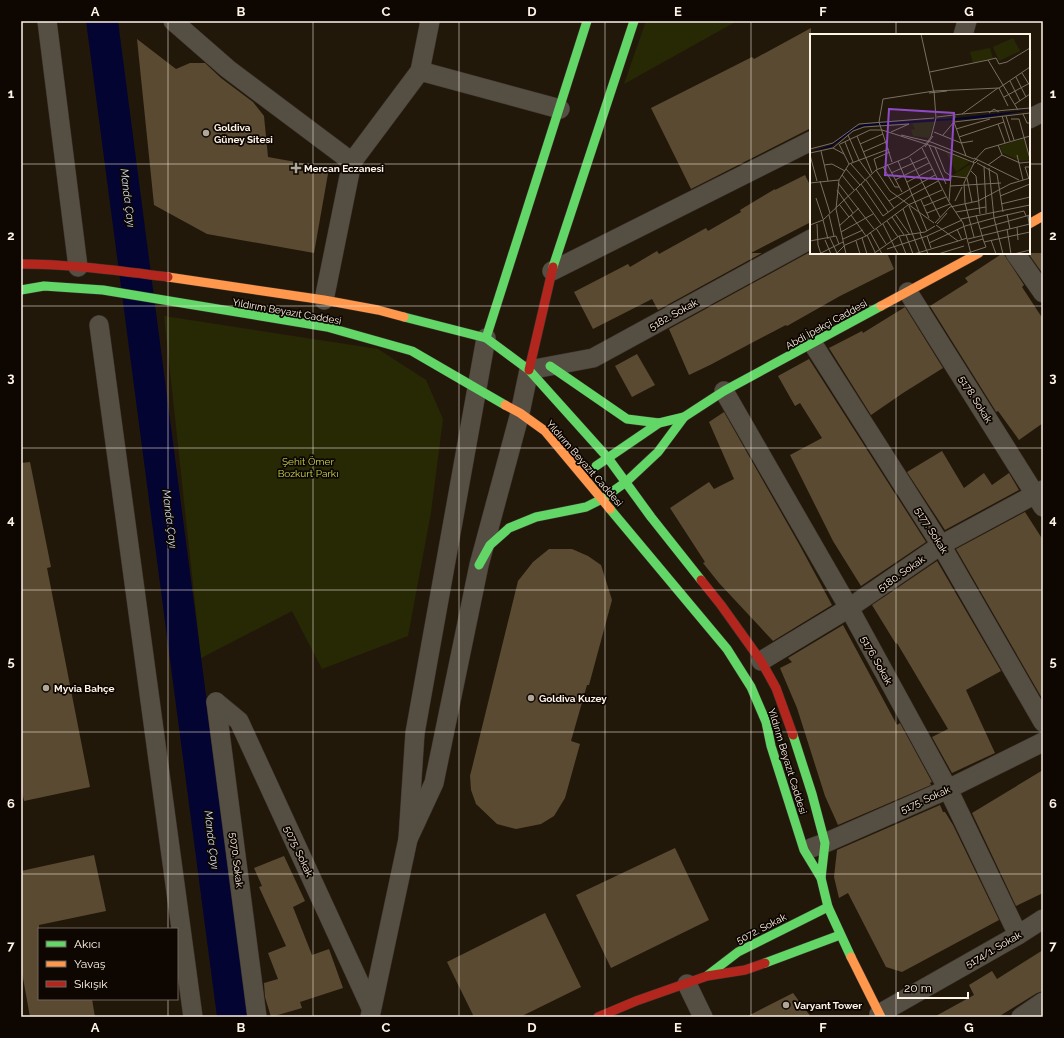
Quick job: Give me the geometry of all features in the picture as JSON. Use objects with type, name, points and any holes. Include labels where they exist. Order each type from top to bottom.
[{"type":"main road","points":[[21,264],[86,267],[324,300],[378,310],[486,338],[560,108],[586,21]]},
{"type":"main road","points":[[529,370],[552,271],[634,21]]},
{"type":"main road","points":[[1030,223],[1043,216]]},
{"type":"main road","name":"Abdi İpekçi Caddesi","points":[[582,475],[660,424],[684,416],[724,391],[977,254]]},
{"type":"main road","name":"Yıldırım Beyazıt Caddesi","points":[[21,290],[44,286],[103,290],[327,327],[412,351],[520,413],[545,431],[727,649],[751,687],[766,722],[771,746],[804,850],[821,878],[828,907],[840,935],[880,1015]]},
{"type":"main road","name":"Yıldırım Beyazıt Caddesi","points":[[486,338],[529,370],[608,458],[651,517],[722,605],[761,661],[776,688],[812,794],[825,843],[821,878]]},
{"type":"main road","points":[[550,366],[628,419],[660,424]]},
{"type":"main road","name":"Abdi İpekçi Caddesi","points":[[479,565],[490,545],[509,528],[536,517],[586,507],[602,500],[626,482],[658,452],[684,416]]},
{"type":"main road","name":"5072. Sokak","points":[[708,976],[738,952],[828,907]]},
{"type":"main road","name":"5072. Sokak","points":[[598,1017],[636,1001],[708,976],[745,970],[840,935]]},
{"type":"main road","points":[[636,1001],[641,1012]]},
{"type":"street","points":[[47,21],[86,267]]},
{"type":"street","points":[[172,21],[228,69],[352,162]]},
{"type":"street","points":[[324,300],[352,162],[420,71],[430,21]]},
{"type":"street","points":[[964,34],[967,21]]},
{"type":"street","points":[[420,71],[560,108]]},
{"type":"street","points":[[1030,119],[1043,112]]},
{"type":"street","points":[[552,271],[810,142]]},
{"type":"street","name":"5182. Sokak","points":[[529,370],[593,358],[810,240]]},
{"type":"street","points":[[1016,254],[1043,293]]},
{"type":"street","name":"5178. Sokak","points":[[908,292],[1040,498]]},
{"type":"street","points":[[99,325],[193,1017]]},
{"type":"street","points":[[371,1013],[408,839],[415,733],[486,338]]},
{"type":"street","name":"5177. Sokak","points":[[813,344],[942,545],[1043,722]]},
{"type":"street","points":[[408,839],[434,783],[479,565],[520,413],[529,370]]},
{"type":"street","name":"5176. Sokak","points":[[724,391],[849,608],[948,789],[1018,935]]},
{"type":"street","name":"5180. Sokak","points":[[761,661],[849,608],[942,545],[1040,498]]},
{"type":"street","name":"5075. Sokak","points":[[216,702],[239,721],[371,1013]]},
{"type":"street","name":"5070. Sokak","points":[[216,702],[257,1017]]},
{"type":"street","name":"5175. Sokak","points":[[804,850],[825,843],[948,789],[1043,742]]},
{"type":"street","name":"5174/1. Sokak","points":[[880,1015],[1043,919]]},
{"type":"street","points":[[686,984],[703,1017]]},
{"type":"street","points":[[1021,1017],[1043,1002]]},
{"type":"green space","points":[[646,21],[737,21],[624,84]]},
{"type":"green space","name":"Şehit Ömer Bozkurt Parkı","points":[[164,316],[378,349],[426,380],[443,419],[431,512],[408,636],[322,669],[292,611],[201,658]]},
{"type":"water","name":"Manda Çayı","points":[[86,21],[118,21],[248,1017],[217,1017]]},
{"type":"building","points":[[811,28],[810,129],[691,189],[651,108],[752,57],[754,59]]},
{"type":"building","name":"Goldiva Güney Sitesi","points":[[137,39],[176,69],[190,63],[205,63],[221,78],[253,102],[264,116],[268,157],[329,168],[314,253],[207,234],[154,205]]},
{"type":"building","points":[[805,175],[810,185],[810,223],[751,253],[762,253],[658,310],[652,299],[593,329],[574,292],[628,264],[630,267],[657,251],[659,254],[706,228],[708,231],[741,212],[740,210]]},
{"type":"building","points":[[808,253],[887,254],[894,269],[840,296],[787,326],[786,325],[689,375],[669,329]]},
{"type":"building","points":[[1030,253],[1043,253],[1043,274],[1029,254]]},
{"type":"building","points":[[1004,254],[1024,285],[1022,287],[1043,319],[1043,423],[1019,440],[998,411],[996,412],[930,306],[968,282],[965,278]]},
{"type":"building","points":[[905,307],[943,368],[871,415],[829,348],[862,331],[863,333]]},
{"type":"building","points":[[637,354],[655,385],[632,397],[615,366]]},
{"type":"building","points":[[809,359],[926,542],[861,586],[833,541],[790,455],[822,438],[800,403],[795,406],[778,376]]},
{"type":"building","points":[[724,412],[832,605],[773,641],[719,583],[703,563],[705,562],[670,508],[709,482],[714,489],[734,479],[709,422]]},
{"type":"building","points":[[942,451],[964,488],[984,473],[992,485],[1009,473],[1019,490],[945,530],[907,472]]},
{"type":"building","name":"Myvia Bahçe","points":[[30,462],[51,567],[47,568],[90,787],[24,801],[21,787],[21,463]]},
{"type":"building","points":[[1025,512],[1043,540],[1043,700],[956,549]]},
{"type":"building","name":"Goldiva Kuzey","points":[[549,549],[572,549],[588,556],[601,565],[612,600],[589,685],[587,685],[571,741],[580,744],[565,798],[554,816],[541,824],[516,829],[497,824],[476,804],[471,790],[470,776],[518,581],[533,562]]},
{"type":"building","points":[[937,561],[1001,671],[966,690],[995,753],[952,773],[932,737],[948,729],[897,643],[896,644],[872,605]]},
{"type":"building","points":[[843,625],[897,725],[900,723],[932,782],[930,783],[931,785],[838,825],[825,796],[797,708],[780,668],[792,662],[788,658]]},
{"type":"building","points":[[1043,770],[1043,893],[1016,906],[972,813]]},
{"type":"building","points":[[940,805],[943,812],[945,812],[953,825],[999,920],[902,972],[886,967],[848,893],[839,898],[834,877],[837,850]]},
{"type":"building","points":[[675,848],[709,920],[611,968],[576,895]]},
{"type":"building","points":[[94,855],[106,911],[39,925],[38,1000],[92,1000],[95,1017],[30,1017],[21,967],[21,871]]},
{"type":"building","points":[[284,856],[305,901],[293,907],[312,955],[329,949],[343,988],[300,1002],[302,1008],[271,1017],[265,997],[264,983],[278,979],[268,953],[286,946],[259,887],[262,886],[254,868]]},
{"type":"building","points":[[545,913],[581,987],[520,1017],[474,1017],[447,962]]},
{"type":"building","points":[[1043,950],[1043,991],[1037,993],[998,1017],[934,1017],[974,995],[969,985],[992,971],[997,979]]},
{"type":"building","name":"Varyant Tower","points":[[793,993],[811,1017],[746,1017]]},
{"type":"traffic: fast","points":[[486,338],[587,21]]},
{"type":"traffic: fast","points":[[553,267],[634,21]]},
{"type":"traffic: fast","points":[[21,290],[44,286],[103,290],[327,327],[412,351],[505,405]]},
{"type":"traffic: fast","points":[[596,466],[659,423],[684,417],[724,391],[881,306]]},
{"type":"traffic: fast","points":[[404,317],[486,338],[529,370],[608,458],[651,517],[701,580]]},
{"type":"traffic: fast","points":[[550,366],[627,419],[659,423]]},
{"type":"traffic: fast","points":[[479,565],[490,545],[509,528],[536,517],[586,507],[602,499],[626,482],[658,452],[684,417]]},
{"type":"traffic: fast","points":[[610,509],[727,649],[751,687],[766,722],[771,746],[804,850],[821,878],[828,907],[851,957]]},
{"type":"traffic: fast","points":[[793,735],[812,794],[825,843],[821,878]]},
{"type":"traffic: fast","points":[[708,975],[738,952],[828,907]]},
{"type":"traffic: fast","points":[[765,963],[840,935]]},
{"type":"traffic: slow","points":[[1030,223],[1043,216]]},
{"type":"traffic: slow","points":[[881,306],[977,254]]},
{"type":"traffic: slow","points":[[168,277],[324,300],[378,310],[404,317]]},
{"type":"traffic: slow","points":[[505,405],[520,413],[545,431],[610,509]]},
{"type":"traffic: slow","points":[[851,957],[881,1017]]},
{"type":"traffic: jam","points":[[21,264],[113,270],[168,277]]},
{"type":"traffic: jam","points":[[529,370],[553,267]]},
{"type":"traffic: jam","points":[[701,580],[761,661],[776,688],[793,735]]},
{"type":"traffic: jam","points":[[598,1017],[636,1001],[707,976],[745,970],[765,963]]},
{"type":"place","name":"Goldiva Güney Sitesi","points":[[206,133]]},
{"type":"place","name":"Mercan Eczanesi","points":[[296,168]]},
{"type":"place","name":"Myvia Bahçe","points":[[46,688]]},
{"type":"place","name":"Goldiva Kuzey","points":[[531,698]]},
{"type":"place","name":"Varyant Tower","points":[[786,1005]]}]
